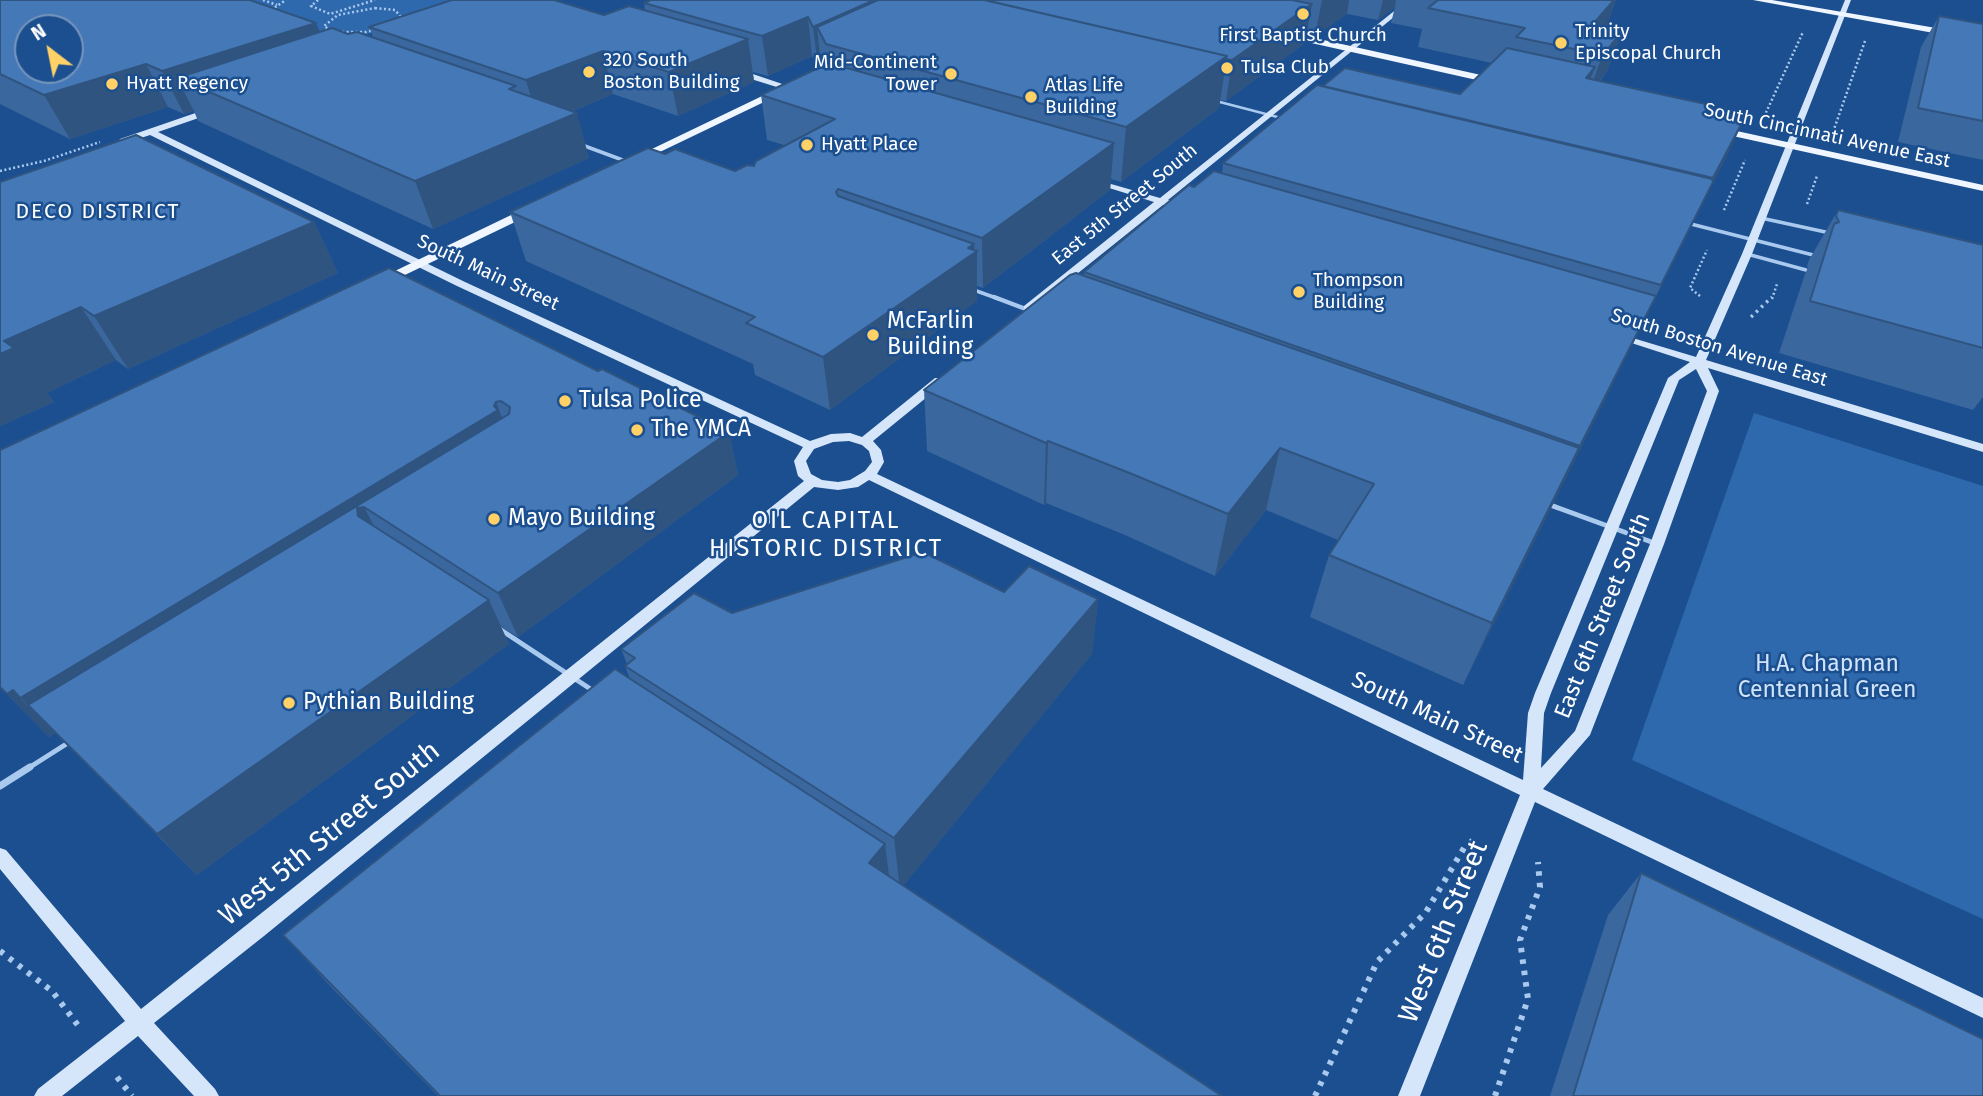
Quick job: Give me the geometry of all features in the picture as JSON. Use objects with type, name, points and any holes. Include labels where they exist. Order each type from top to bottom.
[{"type":"main road","points":[[1757,0],[1983,39]]},
{"type":"main road","points":[[1277,33],[1514,85]]},
{"type":"main road","points":[[609,172],[635,164],[798,82]]},
{"type":"main road","name":"South Cincinnati Avenue East","points":[[1699,126],[1983,188]]},
{"type":"main road","points":[[363,290],[542,204]]},
{"type":"street","name":"East 5th Street South","points":[[1017,318],[1412,0]]},
{"type":"street","name":"East 6th Street South","points":[[1531,790],[1535,713],[1674,378],[1699,362],[1747,254],[1848,0]]},
{"type":"street","points":[[723,68],[811,94]]},
{"type":"street","points":[[113,141],[151,132],[221,108]]},
{"type":"street","name":"South Main Street","points":[[151,132],[418,263],[810,446]]},
{"type":"street","points":[[1084,177],[1194,210]]},
{"type":"street","name":"South Boston Avenue East","points":[[1605,333],[1983,448]]},
{"type":"street","name":"East 6th Street South","points":[[1531,790],[1582,734],[1657,544],[1713,391],[1699,362]]},
{"type":"street","points":[[864,441],[946,375]]},
{"type":"street","points":[[838,437],[864,441],[874,449],[878,457],[876,467],[869,475],[843,486],[830,486],[813,481],[805,476],[800,467],[802,456],[810,446],[838,437]]},
{"type":"street","name":"South Main Street","points":[[869,475],[1983,1008]]},
{"type":"street","name":"West 5th Street South","points":[[45,1096],[813,481]]},
{"type":"street","name":"West 6th Street","points":[[1409,1096],[1531,790]]},
{"type":"street","points":[[0,856],[139,1022],[208,1096]]},
{"type":"lane","points":[[1206,99],[1291,120]]},
{"type":"lane","points":[[582,145],[635,164]]},
{"type":"lane","points":[[1761,219],[1834,234]]},
{"type":"lane","points":[[1685,222],[1826,258]]},
{"type":"lane","points":[[1747,254],[1806,270]]},
{"type":"lane","points":[[964,286],[1039,314]]},
{"type":"lane","points":[[1538,500],[1657,544]]},
{"type":"lane","points":[[488,622],[601,696]]},
{"type":"lane","points":[[0,786],[73,739]]},
{"type":"path","points":[[263,0],[278,5]]},
{"type":"path","points":[[268,11],[286,0]]},
{"type":"path","points":[[318,0],[311,6],[330,16],[375,8],[395,10],[401,17]]},
{"type":"path","points":[[333,32],[324,26],[330,16],[375,0]]},
{"type":"path","points":[[1754,138],[1812,10]]},
{"type":"path","points":[[325,34],[378,29],[411,14]]},
{"type":"path","points":[[1826,154],[1872,20]]},
{"type":"path","points":[[0,171],[113,141]]},
{"type":"path","name":"West 6th Street","points":[[1315,1096],[1377,962],[1426,912],[1464,848],[1483,831]]},
{"type":"path","points":[[1495,1096],[1528,999],[1520,940],[1540,887],[1537,859]]},
{"type":"path","points":[[0,951],[52,991],[99,1053]]},
{"type":"green space","points":[[225,0],[471,0],[343,42]]},
{"type":"green space","name":"H.A. Chapman Centennial Green","points":[[1754,413],[1983,486],[1983,919],[1632,760]]},
{"type":"building","points":[[0,0],[250,0],[316,23],[162,71],[146,64],[84,83],[84,14],[14,14],[14,81],[0,74]]},
{"type":"building","points":[[452,0],[554,0],[604,15],[629,6],[748,39],[669,72],[603,51],[526,80],[369,27]]},
{"type":"building","points":[[651,0],[874,0],[813,27],[808,17],[762,36],[644,3]]},
{"type":"building","points":[[878,0],[985,0],[1227,56],[1126,127],[826,44],[817,27]]},
{"type":"building","points":[[984,0],[1292,0],[1312,4],[1232,60],[1226,59],[1227,56]]},
{"type":"building","points":[[1438,0],[1614,0],[1594,23],[1615,26],[1612,29],[1622,31],[1603,55],[1516,37],[1525,28],[1428,8]]},
{"type":"building","points":[[1939,16],[1983,24],[1983,121],[1918,108]]},
{"type":"building","points":[[332,28],[348,34],[357,32],[516,86],[509,89],[577,113],[415,181],[177,78]]},
{"type":"building","points":[[1507,48],[1595,67],[1586,78],[1747,113],[1713,178],[1323,86],[1345,68],[1460,94]]},
{"type":"building","points":[[829,63],[1114,143],[982,238],[838,189],[838,196],[974,244],[968,248],[977,251],[823,357],[746,323],[755,317],[510,212],[648,148],[665,154],[675,149],[735,171],[747,165],[754,166],[756,161],[835,119],[761,95]]},
{"type":"building","points":[[21,84],[80,84],[44,95]]},
{"type":"building","points":[[1317,85],[1712,179],[1713,182],[1661,285],[1223,163]]},
{"type":"building","points":[[136,135],[314,222],[94,316],[81,307],[4,341],[14,348],[0,354],[0,182]]},
{"type":"building","points":[[1214,171],[1656,296],[1580,446],[1084,272],[1189,185],[1194,187]]},
{"type":"building","points":[[1838,210],[1983,245],[1983,348],[1810,301],[1834,224],[1839,222],[1836,216]]},
{"type":"building","points":[[389,268],[729,432],[498,593],[364,507],[357,508],[358,516],[489,600],[157,834],[28,705],[509,414],[510,407],[501,401],[496,402],[494,406],[498,410],[20,698],[13,690],[7,694],[0,687],[0,450]]},
{"type":"building","points":[[1076,273],[1579,448],[1492,623],[1329,555],[1374,484],[1280,448],[1228,514],[1048,441],[1046,443],[924,390]]},
{"type":"building","points":[[923,552],[1004,592],[1029,566],[1098,599],[894,838],[625,666],[635,658],[621,649],[694,593],[732,613]]},
{"type":"building","points":[[615,669],[885,844],[869,863],[1222,1096],[440,1096],[283,935]]},
{"type":"building","points":[[1641,873],[1983,1039],[1983,1096],[1573,1096]]},
{"type":"place","name":"First Baptist Church","points":[[1303,14]]},
{"type":"place","name":"Trinity Episcopal Church","points":[[1561,43]]},
{"type":"place","name":"Tulsa Club","points":[[1227,68]]},
{"type":"place","name":"320 South Boston Building","points":[[589,72]]},
{"type":"place","name":"Mid-Continent Tower","points":[[951,74]]},
{"type":"place","name":"Hyatt Regency","points":[[112,84]]},
{"type":"place","name":"Atlas Life Building","points":[[1031,97]]},
{"type":"place","name":"Hyatt Place","points":[[807,145]]},
{"type":"place","name":"Thompson Building","points":[[1299,292]]},
{"type":"place","name":"McFarlin Building","points":[[873,335]]},
{"type":"place","name":"Tulsa Police","points":[[565,401]]},
{"type":"place","name":"The YMCA","points":[[637,430]]},
{"type":"place","name":"Mayo Building","points":[[494,519]]},
{"type":"place","name":"Pythian Building","points":[[289,703]]},
{"type":"district","name":"DECO DISTRICT","points":[[98,212]]},
{"type":"district","name":"OIL CAPITAL HISTORIC DISTRICT","points":[[826,535]]}]
